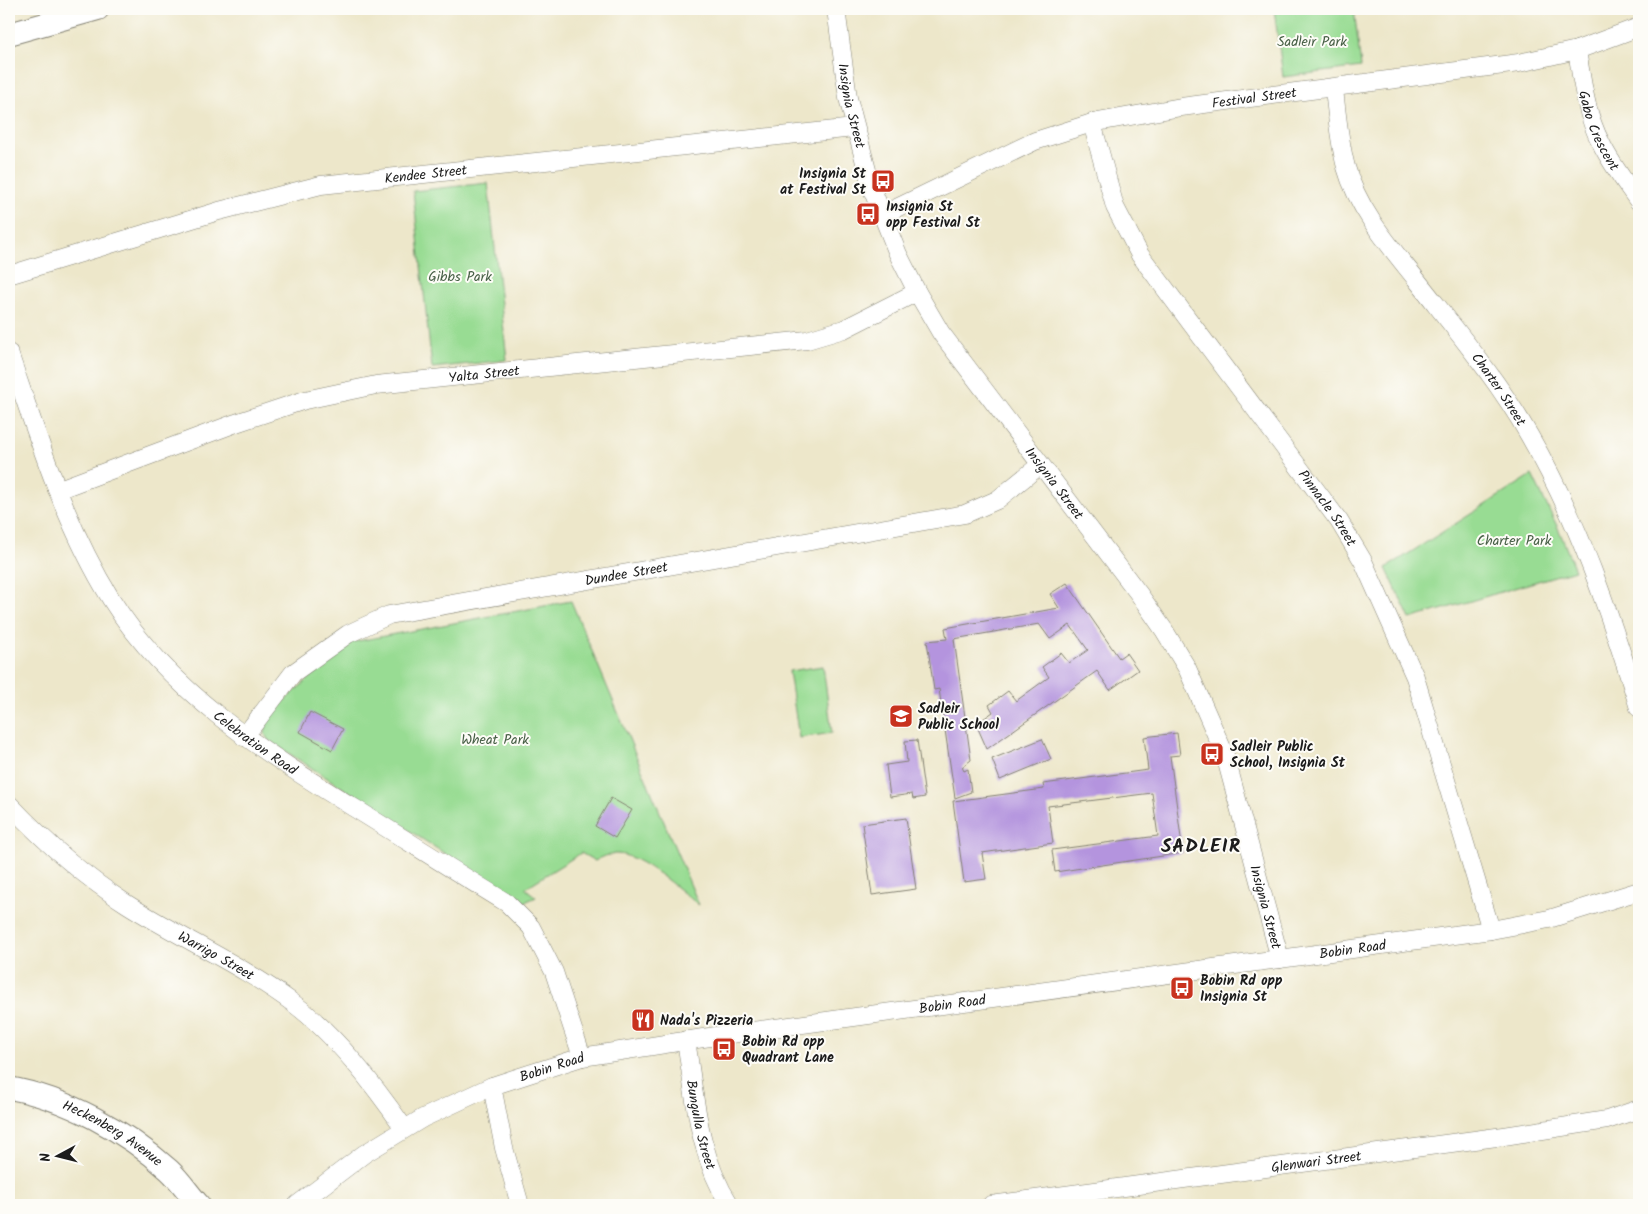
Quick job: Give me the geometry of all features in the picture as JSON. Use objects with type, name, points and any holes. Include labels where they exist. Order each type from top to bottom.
[{"type":"street","points":[[9,34],[98,9]]},
{"type":"street","name":"Insignia Street","points":[[836,9],[843,69],[854,128],[872,189],[917,292],[941,333],[1139,594],[1187,668],[1226,755],[1280,959]]},
{"type":"street","name":"Festival Street","points":[[882,215],[1034,141],[1092,123],[1181,107],[1519,63],[1577,50],[1639,26]]},
{"type":"street","name":"Gabo Crescent","points":[[1577,50],[1585,95],[1596,132],[1608,157],[1639,202]]},
{"type":"street","name":"Charter Street","points":[[1334,88],[1338,127],[1347,168],[1362,204],[1380,232],[1474,354],[1529,434],[1587,554],[1612,618],[1639,708]]},
{"type":"street","name":"Pinnacle Street","points":[[1092,123],[1115,207],[1140,255],[1339,521],[1363,561],[1415,677],[1491,930]]},
{"type":"street","name":"Kendee Street","points":[[9,274],[219,211],[320,185],[854,128]]},
{"type":"street","name":"Yalta Street","points":[[57,490],[236,422],[305,400],[376,385],[807,340],[844,329],[917,292]]},
{"type":"street","name":"Celebration Road","points":[[9,353],[57,490],[79,539],[112,600],[148,647],[196,697],[267,754],[507,903],[531,927],[554,972],[582,1057]]},
{"type":"street","name":"Dundee Street","points":[[244,737],[293,673],[348,634],[389,615],[965,514],[997,500],[1040,465]]},
{"type":"street","name":"Warrigo Street","points":[[9,804],[53,848],[97,884],[134,909],[243,971],[294,1004],[335,1042],[404,1128]]},
{"type":"street","name":"Bobin Road","points":[[297,1205],[356,1159],[404,1128],[492,1086],[582,1057],[686,1040],[1491,930],[1549,919],[1639,891]]},
{"type":"street","name":"Bungulla Street","points":[[686,1040],[695,1104],[705,1150],[730,1205]]},
{"type":"street","points":[[492,1086],[504,1148],[520,1205]]},
{"type":"street","name":"Heckenberg Avenue","points":[[9,1088],[56,1101],[132,1141],[170,1171],[199,1205]]},
{"type":"street","name":"Glenwari Street","points":[[991,1205],[1504,1136],[1607,1120],[1639,1109]]},
{"type":"green space","name":"Sadleir Park","points":[[1274,9],[1354,9],[1361,67],[1283,77]]},
{"type":"green space","name":"Gibbs Park","points":[[488,183],[507,360],[432,368],[413,191]]},
{"type":"green space","name":"Charter Park","points":[[1532,475],[1559,530],[1575,570],[1410,619],[1386,568]]},
{"type":"green space","name":"Wheat Park","points":[[571,601],[699,905],[660,874],[637,860],[617,854],[605,856],[595,861],[581,853],[525,888],[536,897],[525,902],[517,900],[268,740],[265,734],[267,717],[347,643]]},
{"type":"green space","points":[[823,666],[832,733],[799,738],[789,671]]},
{"type":"building","points":[[1067,583],[1119,658],[1126,653],[1138,670],[1110,690],[1097,671],[987,749],[976,724],[993,712],[989,705],[1008,691],[1016,701],[1049,677],[1042,667],[1061,653],[1069,663],[1088,650],[1070,625],[1050,639],[1039,624],[954,639],[971,760],[962,767],[964,771],[968,769],[971,792],[955,798],[939,689],[934,690],[927,641],[947,639],[945,628],[1059,608],[1050,594]]},
{"type":"building","points":[[310,712],[343,729],[332,750],[300,732]]},
{"type":"building","points":[[1177,733],[1180,755],[1170,756],[1183,853],[1055,872],[1052,850],[1158,836],[1152,793],[1048,806],[1053,843],[982,853],[986,879],[964,882],[953,801],[1044,789],[1043,784],[1148,770],[1144,737]]},
{"type":"building","points":[[1042,739],[1051,759],[1000,780],[992,759]]},
{"type":"building","points":[[917,740],[925,797],[913,799],[912,794],[890,797],[886,765],[907,762],[905,741]]},
{"type":"building","points":[[611,798],[632,810],[615,838],[595,826]]},
{"type":"building","points":[[906,818],[916,889],[872,895],[862,824]]},
{"type":"place","name":"Insignia St at Festival St","points":[[883,181]]},
{"type":"place","name":"Insignia St opp Festival St","points":[[868,214]]},
{"type":"place","name":"Sadleir Public School","points":[[901,716]]},
{"type":"place","name":"Sadleir Public School, Insignia St","points":[[1212,754]]},
{"type":"place","name":"Bobin Rd opp Insignia St","points":[[1182,988]]},
{"type":"place","name":"Nada's Pizzeria","points":[[643,1020]]},
{"type":"place","name":"Bobin Rd opp Quadrant Lane","points":[[724,1049]]},
{"type":"district","name":"SADLEIR","points":[[1201,845]]}]
